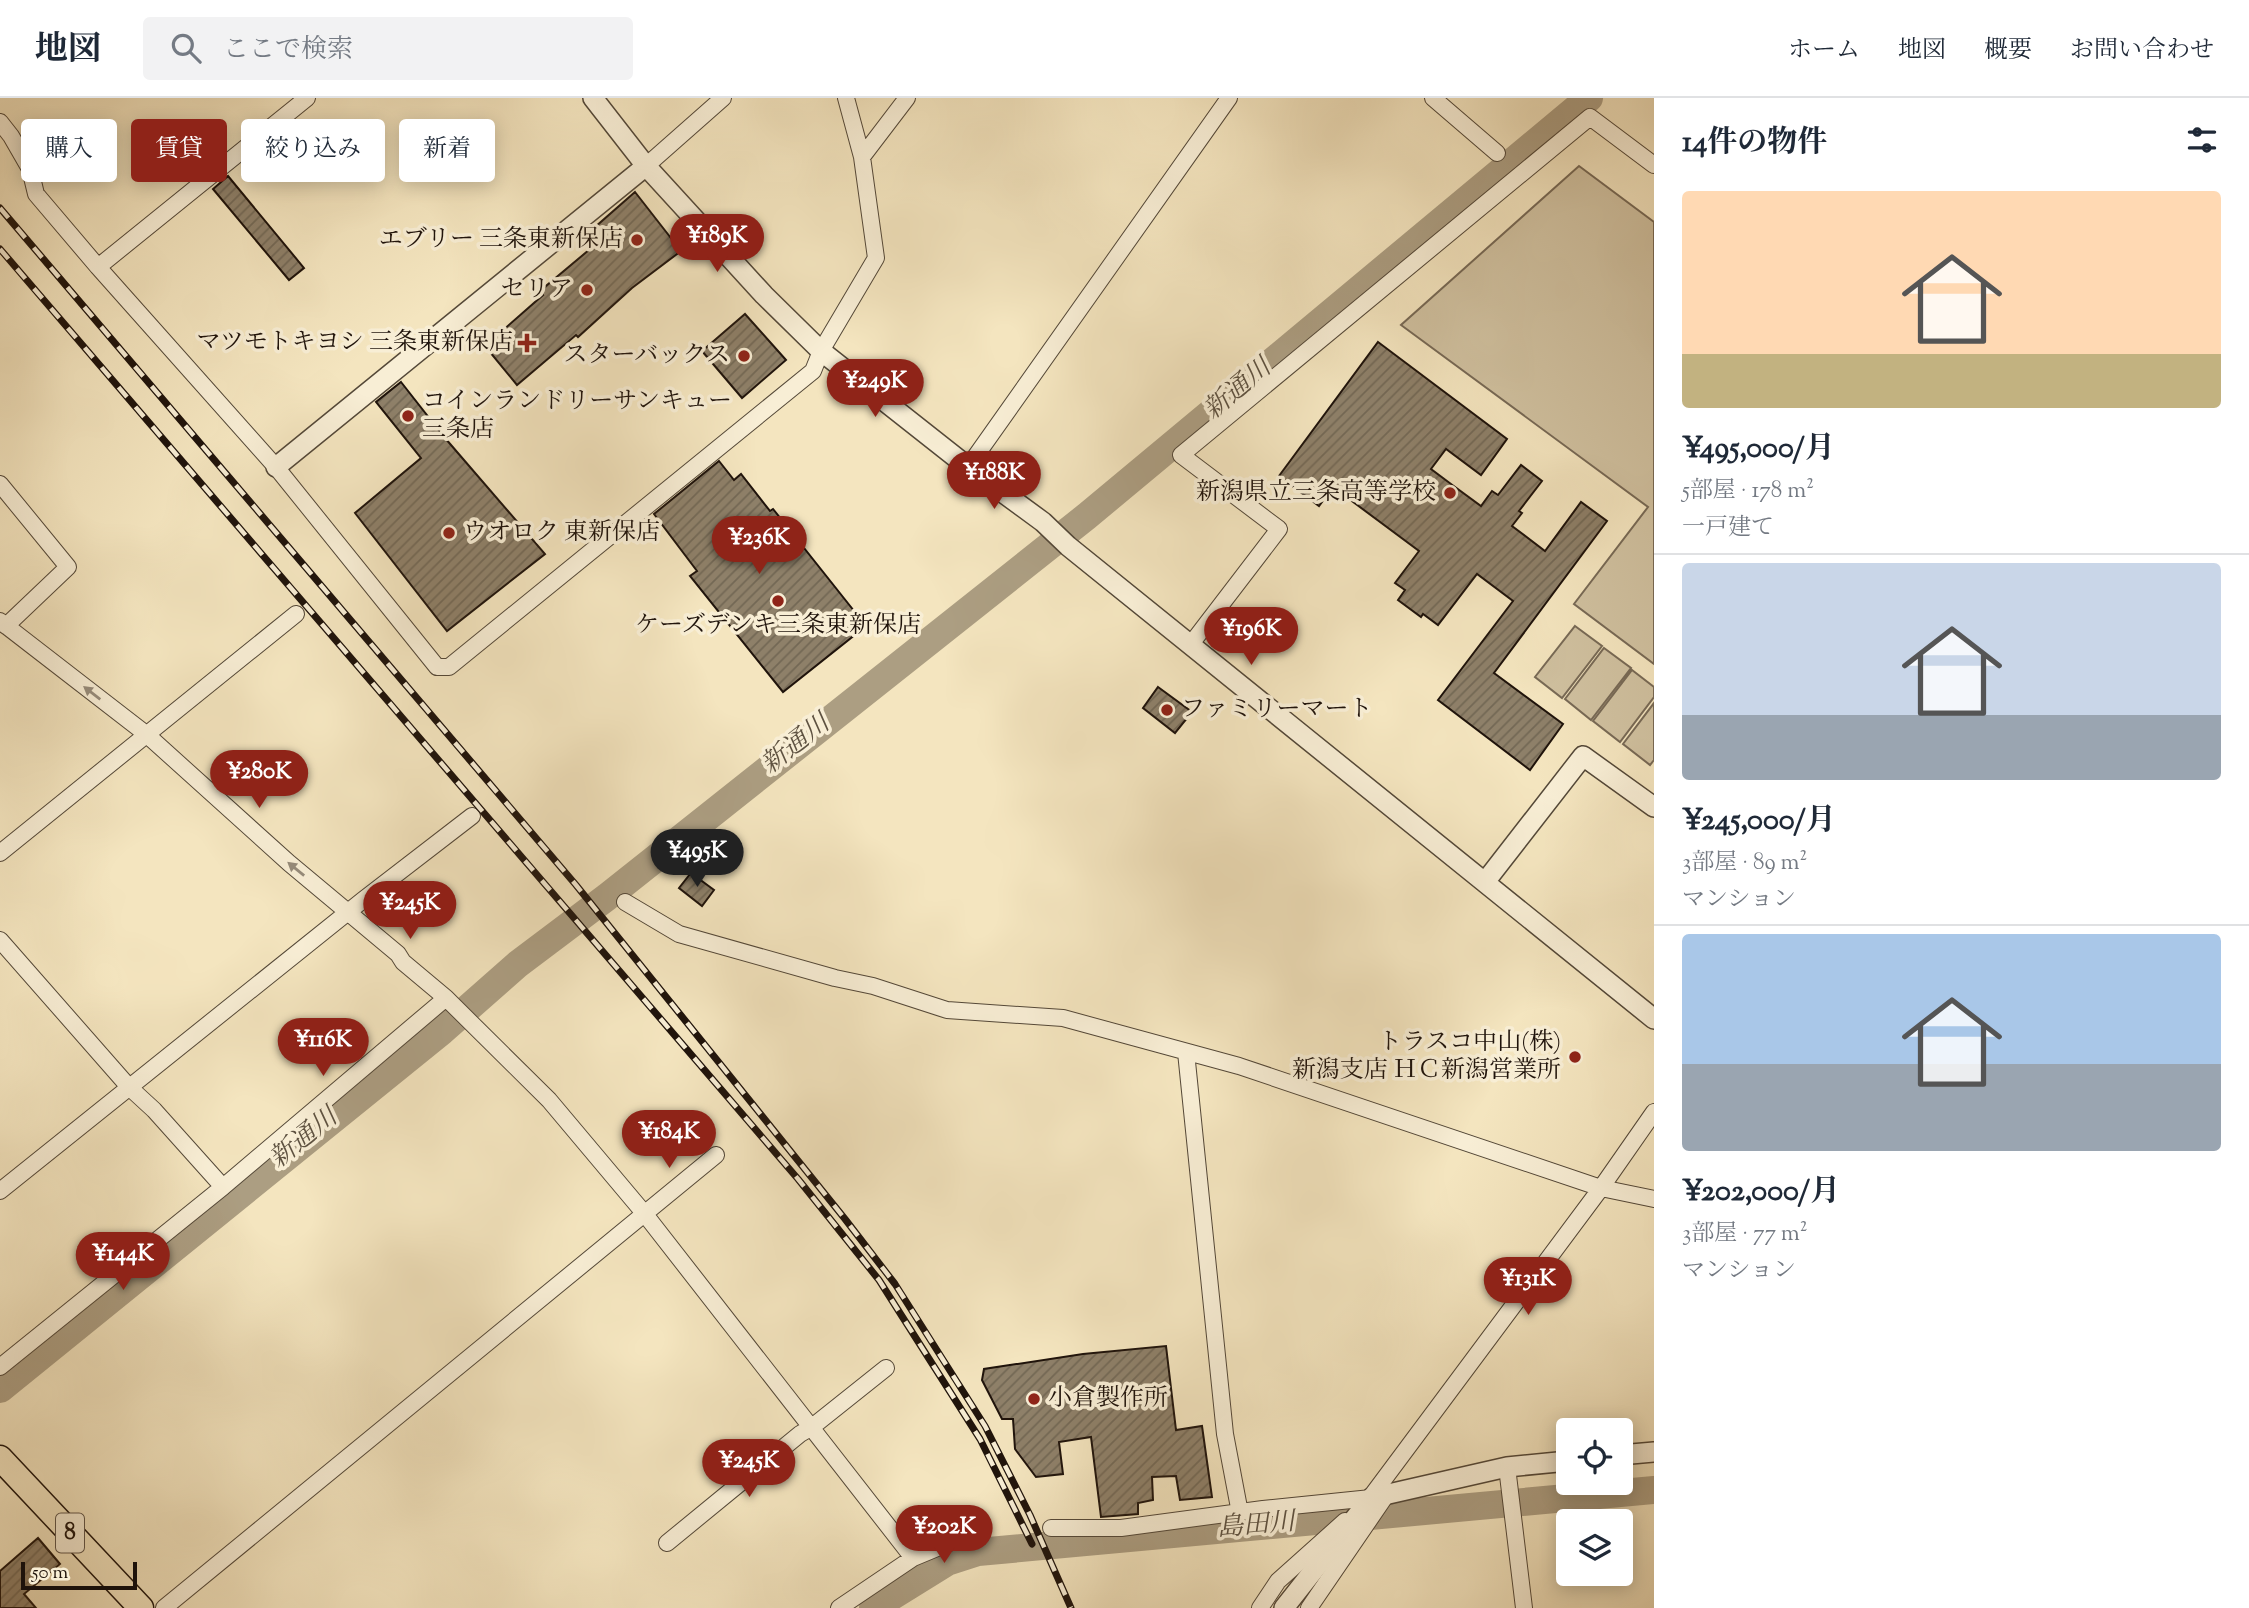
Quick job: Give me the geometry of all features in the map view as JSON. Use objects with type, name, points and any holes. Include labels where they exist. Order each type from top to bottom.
[{"type":"main road","name":"8","points":[[0,1458],[141,1608]]},
{"type":"street","points":[[99,267],[307,98]]},
{"type":"street","points":[[593,98],[646,166],[764,295],[821,351],[1058,537],[1654,1019]]},
{"type":"street","points":[[276,467],[646,166],[723,98]]},
{"type":"street","points":[[0,122],[30,169],[36,194],[276,467],[437,667],[449,667],[813,371],[821,351],[876,258],[862,157],[846,98]]},
{"type":"street","points":[[862,157],[907,98]]},
{"type":"street","points":[[968,467],[1229,98]]},
{"type":"street","points":[[1433,98],[1497,153]]},
{"type":"street","points":[[1191,644],[1279,529],[1181,456],[1590,117],[1654,165]]},
{"type":"street","points":[[0,484],[68,568],[3,624],[146,734],[289,863],[446,998],[549,1100],[644,1213],[913,1558]]},
{"type":"street","points":[[0,853],[296,614]]},
{"type":"street","points":[[1485,882],[1583,756],[1654,807]]},
{"type":"street","points":[[0,1191],[472,816]]},
{"type":"street","points":[[625,902],[679,934],[835,978],[873,986],[947,1010],[1063,1018],[1239,1066],[1601,1188],[1654,1199]]},
{"type":"street","points":[[0,940],[223,1187]]},
{"type":"street","points":[[0,1367],[223,1187],[446,998]]},
{"type":"street","points":[[1186,1052],[1225,1434],[1240,1513]]},
{"type":"street","points":[[1309,1608],[1379,1496],[1654,1112]]},
{"type":"street","points":[[164,1608],[716,1155]]},
{"type":"street","points":[[667,1544],[800,1434],[886,1368]]},
{"type":"street","points":[[1633,1454],[1654,1452]]},
{"type":"street","points":[[1051,1528],[1121,1528],[1379,1496],[1507,1467],[1556,1462]]},
{"type":"street","points":[[1507,1467],[1524,1608]]},
{"type":"street","points":[[1260,1608],[1278,1581],[1379,1496]]},
{"type":"street","points":[[1284,1608],[1379,1496]]},
{"type":"street","points":[[839,1608],[913,1558],[961,1538]]},
{"type":"shaded area","points":[[1579,166],[1654,222],[1654,664],[1574,604],[1648,507],[1401,325]]},
{"type":"shaded area","points":[[1575,626],[1602,646],[1562,698],[1535,677]]},
{"type":"shaded area","points":[[1604,648],[1631,668],[1591,720],[1565,699]]},
{"type":"shaded area","points":[[1632,670],[1654,687],[1654,697],[1620,742],[1593,721]]},
{"type":"shaded area","points":[[1654,703],[1654,760],[1650,765],[1623,744]]},
{"type":"building","points":[[227,177],[304,268],[289,280],[213,189],[221,182],[227,182]]},
{"type":"building","points":[[635,192],[681,251],[632,288],[578,337],[576,335],[517,385],[485,346],[543,295],[540,291],[602,239],[594,228]]},
{"type":"building","name":"スターバックス","points":[[745,314],[786,360],[742,398],[702,351]]},
{"type":"building","points":[[1378,342],[1507,439],[1481,475],[1446,449],[1431,469],[1481,506],[1492,491],[1498,495],[1521,465],[1542,481],[1519,511],[1522,513],[1512,526],[1545,551],[1581,502],[1607,521],[1494,673],[1563,724],[1530,770],[1438,700],[1513,601],[1477,574],[1438,625],[1423,614],[1421,617],[1398,600],[1405,590],[1395,583],[1419,551],[1333,487],[1319,506],[1279,476]]},
{"type":"building","name":"ウオロク 東新保店","points":[[401,382],[445,438],[545,554],[447,631],[355,513],[421,458],[376,402]]},
{"type":"building","name":"ケーズデンキ三条東新保店","points":[[719,461],[734,480],[741,474],[770,511],[773,509],[866,626],[783,692],[690,576],[697,571],[654,514]]},
{"type":"building","name":"ファミリーマート","points":[[1158,687],[1192,712],[1175,733],[1143,708]]},
{"type":"building","points":[[691,873],[714,890],[702,906],[679,888]]},
{"type":"building","points":[[1166,1346],[1176,1430],[1202,1426],[1212,1497],[1180,1500],[1176,1476],[1152,1477],[1153,1500],[1138,1503],[1138,1514],[1101,1517],[1091,1437],[1059,1442],[1063,1474],[1036,1477],[1015,1449],[1013,1419],[1002,1419],[982,1380],[984,1369],[1083,1354]]},
{"type":"building","points":[[38,1538],[60,1564],[24,1594],[36,1608],[0,1608],[0,1571]]},
{"type":"waterway","name":"新通川","points":[[0,1389],[442,1031],[518,964],[607,897],[1087,516],[1589,98]]},
{"type":"waterway","name":"島田川","points":[[873,1608],[947,1562],[978,1552],[1654,1490]]},
{"type":"railway","points":[[0,208],[576,885],[895,1284],[985,1426],[1030,1515],[1071,1608]]},
{"type":"railway","points":[[0,249],[798,1179],[879,1280],[980,1439],[1032,1544]]},
{"type":"place","name":"エブリー 三条東新保店","points":[[637,240]]},
{"type":"place","name":"セリア","points":[[587,290]]},
{"type":"place","name":"マツモトキヨシ 三条東新保店","points":[[527,343]]},
{"type":"place","name":"スターバックス","points":[[744,356]]},
{"type":"place","name":"コインランドリーサンキュー 三条店","points":[[408,416]]},
{"type":"place","name":"新潟県立三条高等学校","points":[[1450,493]]},
{"type":"place","name":"ウオロク 東新保店","points":[[449,533]]},
{"type":"place","name":"ケーズデンキ三条東新保店","points":[[778,601]]},
{"type":"place","name":"ファミリーマート","points":[[1167,710]]},
{"type":"place","name":"トラスコ中山(株) 新潟支店 ＨＣ新潟営業所","points":[[1575,1057]]},
{"type":"place","name":"小倉製作所","points":[[1034,1399]]}]
